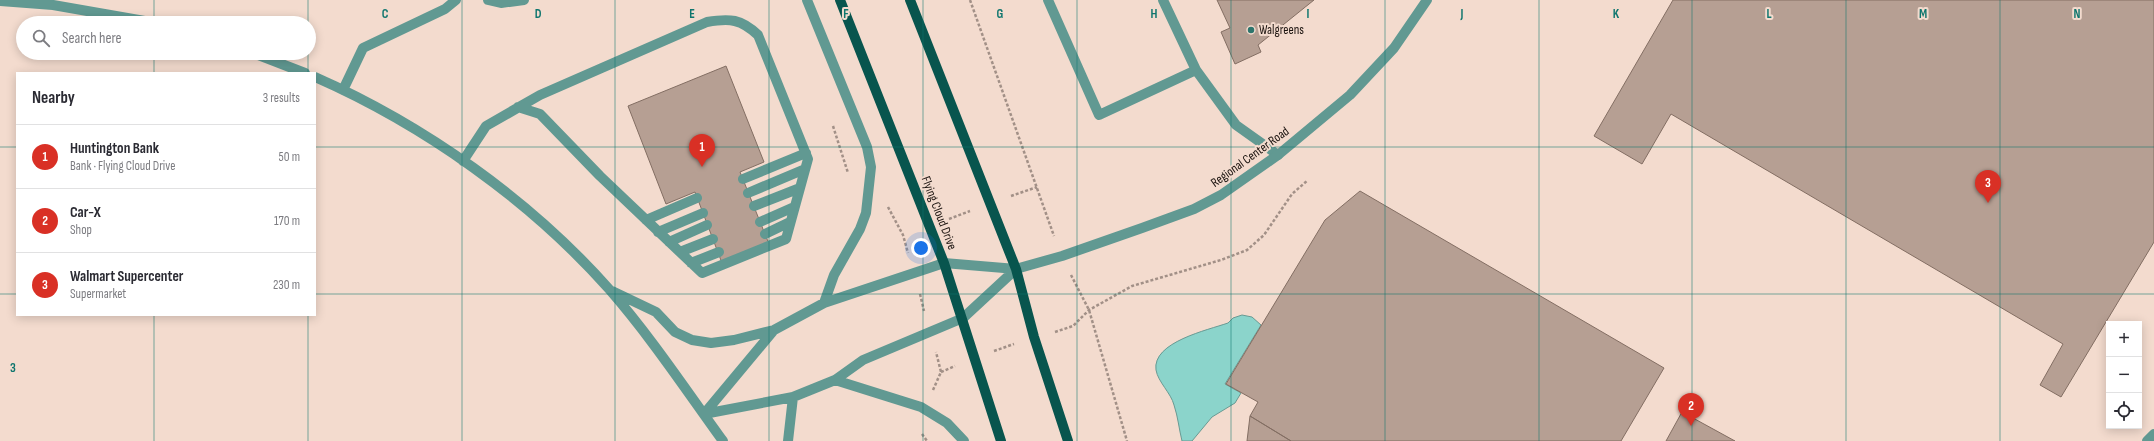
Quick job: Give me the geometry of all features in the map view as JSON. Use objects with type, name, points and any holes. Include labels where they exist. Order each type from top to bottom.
[{"type":"main road","name":"Flying Cloud Drive","points":[[840,0],[944,262],[1001,441]]},
{"type":"main road","points":[[910,0],[1016,269],[1034,337],[1068,441]]},
{"type":"street","points":[[343,90],[363,48],[445,9],[456,0]]},
{"type":"street","points":[[488,0],[502,3],[524,0]]},
{"type":"street","points":[[807,0],[867,147],[871,167],[869,197],[864,218],[860,229],[834,275],[824,303]]},
{"type":"street","points":[[1048,0],[1099,115],[1196,70]]},
{"type":"street","points":[[1163,0],[1196,70],[1236,125],[1278,155]]},
{"type":"street","name":"Regional Center Road","points":[[944,262],[1016,269],[1062,256],[1194,209],[1247,178],[1325,117],[1372,74],[1394,48],[1427,0]]},
{"type":"street","points":[[0,1],[53,5],[116,16]]},
{"type":"street","points":[[463,161],[486,126],[518,107],[540,95],[707,22],[734,20],[746,24],[758,35],[808,158],[786,239],[702,273],[559,135],[540,114],[518,107]]},
{"type":"street","points":[[271,60],[302,72]]},
{"type":"street","points":[[316,77],[343,90],[435,141],[505,192],[558,238],[609,290],[670,366],[723,441]]},
{"type":"street","points":[[743,178],[806,153]]},
{"type":"street","points":[[748,193],[805,169]]},
{"type":"street","points":[[754,206],[800,188]]},
{"type":"street","points":[[646,220],[697,198]]},
{"type":"street","points":[[760,222],[794,207]]},
{"type":"street","points":[[658,232],[703,213]]},
{"type":"street","points":[[765,234],[790,222]]},
{"type":"street","points":[[669,242],[708,225]]},
{"type":"street","points":[[680,252],[713,239]]},
{"type":"street","points":[[691,263],[718,252]]},
{"type":"street","points":[[609,290],[656,312],[675,332],[692,340],[711,343],[734,340],[774,330],[824,303],[944,262]]},
{"type":"street","name":"Regional Center Road","points":[[704,414],[793,397],[835,380],[863,360],[963,318],[1016,269]]},
{"type":"street","points":[[704,414],[774,330]]},
{"type":"street","points":[[835,380],[924,408],[947,423],[964,441]]},
{"type":"street","points":[[788,441],[793,397]]},
{"type":"street","points":[[2147,441],[2154,434]]},
{"type":"path","points":[[970,0],[1062,256],[1088,310],[1127,441]]},
{"type":"path","points":[[1088,310],[1132,286],[1221,260],[1247,250],[1264,235],[1292,194],[1308,180]]},
{"type":"water","points":[[1242,315],[1252,317],[1261,325],[1225,384],[1241,393],[1235,403],[1212,417],[1192,441],[1182,441],[1177,414],[1170,396],[1157,374],[1157,360],[1163,352],[1183,339],[1228,323],[1233,318]]},
{"type":"building","name":"Walgreens","points":[[1217,0],[1314,0],[1258,45],[1261,52],[1235,64],[1221,32],[1230,28]]},
{"type":"building","points":[[1673,0],[2154,0],[2154,242],[2061,397],[2040,385],[2063,344],[1671,114],[1642,164],[1594,136]]},
{"type":"building","points":[[726,66],[764,162],[740,172],[769,244],[722,263],[695,192],[666,204],[628,106]]},
{"type":"building","points":[[1360,191],[1664,368],[1621,441],[1291,441],[1250,416],[1258,402],[1226,384],[1325,220]]},
{"type":"building","points":[[1682,412],[1735,441],[1666,441]]},
{"type":"building","points":[[1250,416],[1291,441],[1247,441]]},
{"type":"place","name":"Walgreens","points":[[1251,30]]},
{"type":"place","name":"Huntington Bank","points":[[702,167]]},
{"type":"place","name":"Walmart Supercenter","points":[[1988,203]]},
{"type":"place","name":"Car-X","points":[[1691,426]]}]
